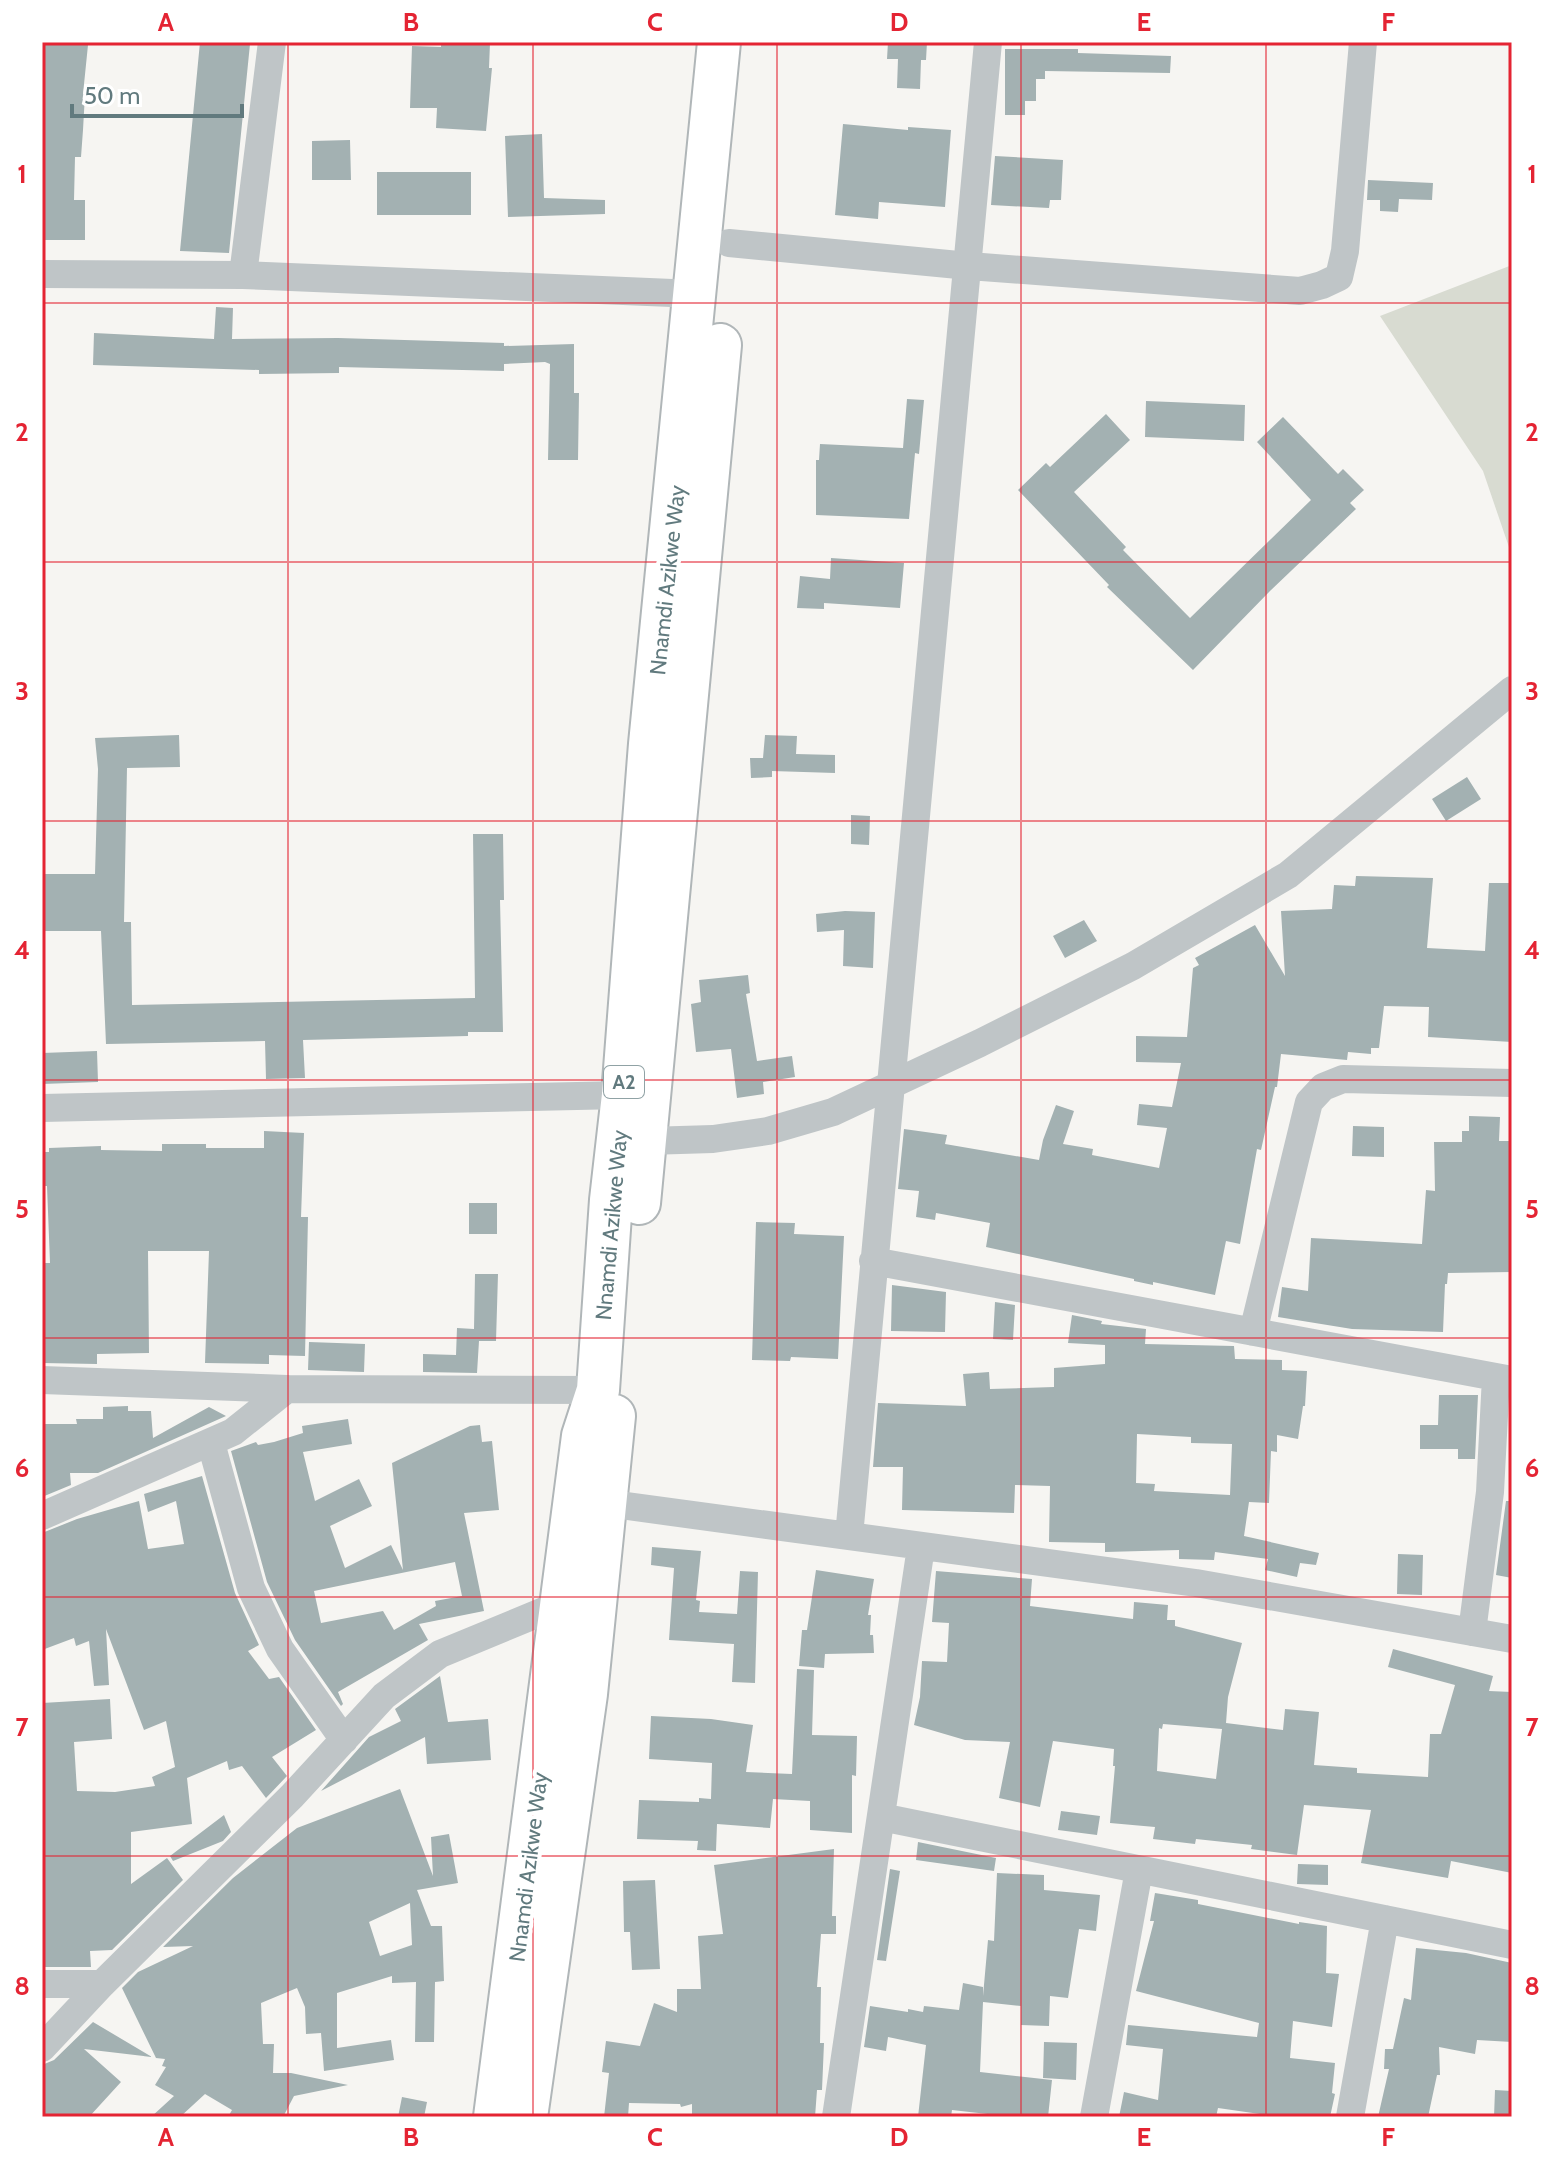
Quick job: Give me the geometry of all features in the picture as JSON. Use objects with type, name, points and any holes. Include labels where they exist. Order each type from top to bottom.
[{"type":"highway","name":"Nnamdi Azikwe Way","points":[[495,2117],[583,1436],[598,1390],[650,744],[719,42]]},
{"type":"highway","name":"Nnamdi Azikwe Way","points":[[526,2117],[586,1694],[647,1141],[748,42]]},
{"type":"street","points":[[243,275],[272,42]]},
{"type":"street","points":[[849,1536],[988,42]]},
{"type":"street","points":[[729,243],[969,266],[1300,291],[1322,285],[1339,277],[1345,251],[1363,42]]},
{"type":"street","points":[[42,274],[243,275],[696,294]]},
{"type":"street","points":[[647,1141],[713,1139],[768,1131],[833,1112],[1133,966],[1288,875],[1512,690]]},
{"type":"street","points":[[1253,1332],[1309,1102],[1323,1087],[1343,1079],[1512,1083]]},
{"type":"street","points":[[42,1108],[623,1095]]},
{"type":"street","points":[[873,1261],[1504,1378],[1472,1632]]},
{"type":"street","points":[[42,1380],[287,1389],[598,1390]]},
{"type":"street","points":[[42,1516],[233,1432],[287,1389]]},
{"type":"street","points":[[211,1443],[251,1588],[280,1649],[344,1740]]},
{"type":"street","points":[[605,1503],[1196,1583],[1512,1639]]},
{"type":"street","points":[[836,2117],[921,1547]]},
{"type":"street","points":[[42,2048],[102,1984],[292,1796],[384,1696],[440,1654],[561,1604]]},
{"type":"street","points":[[881,1817],[1512,1945]]},
{"type":"street","points":[[1094,2117],[1139,1870]]},
{"type":"street","points":[[1350,2117],[1385,1919]]},
{"type":"street","points":[[42,1984],[102,1984]]},
{"type":"shaded area","points":[[1512,265],[1512,556],[1483,471],[1380,316]]},
{"type":"building","points":[[44,42],[88,45],[81,157],[75,157],[74,200],[85,200],[85,240],[42,240]]},
{"type":"building","points":[[200,42],[250,44],[229,253],[180,251]]},
{"type":"building","points":[[441,42],[490,43],[489,68],[492,68],[486,131],[436,128],[437,108],[410,108],[412,46],[441,47]]},
{"type":"building","points":[[888,42],[927,42],[926,60],[921,60],[920,89],[897,88],[898,59],[887,59]]},
{"type":"building","points":[[1005,49],[1078,49],[1078,53],[1171,56],[1170,73],[1045,71],[1045,79],[1036,79],[1036,101],[1025,101],[1025,115],[1005,115]]},
{"type":"building","points":[[843,124],[951,130],[945,207],[879,202],[878,219],[835,215]]},
{"type":"building","points":[[542,134],[544,198],[605,200],[605,214],[508,217],[505,136]]},
{"type":"building","points":[[350,140],[351,180],[312,180],[312,141]]},
{"type":"building","points":[[995,156],[1063,160],[1061,200],[1050,200],[1049,208],[991,205]]},
{"type":"building","points":[[377,172],[471,172],[471,215],[377,215]]},
{"type":"building","points":[[1368,180],[1433,183],[1432,200],[1399,199],[1398,212],[1380,211],[1380,200],[1367,200]]},
{"type":"building","points":[[216,307],[233,308],[232,339],[338,338],[504,343],[504,346],[574,344],[574,393],[579,393],[578,460],[548,460],[550,364],[545,362],[504,364],[504,371],[339,367],[339,373],[259,374],[259,370],[93,365],[94,333],[214,339]]},
{"type":"building","points":[[907,399],[924,400],[909,519],[816,515],[816,460],[819,460],[820,444],[903,448]]},
{"type":"building","points":[[1146,401],[1245,405],[1244,441],[1145,437]]},
{"type":"building","points":[[1106,414],[1130,440],[1074,492],[1126,547],[1123,550],[1190,618],[1311,500],[1257,442],[1283,417],[1338,474],[1343,469],[1364,490],[1350,503],[1356,509],[1193,670],[1107,587],[1109,585],[1018,490],[1046,463],[1050,467]]},
{"type":"building","points":[[831,558],[904,563],[900,608],[824,603],[824,609],[797,608],[800,576],[830,579]]},
{"type":"building","points":[[179,735],[180,767],[127,768],[124,922],[131,922],[132,1005],[475,998],[473,834],[503,834],[504,900],[500,900],[503,1032],[468,1032],[468,1036],[303,1040],[305,1078],[266,1079],[265,1041],[106,1044],[101,931],[42,931],[42,874],[95,874],[98,769],[95,738]]},
{"type":"building","points":[[765,735],[797,736],[796,754],[835,755],[835,773],[772,771],[772,777],[751,778],[750,758],[763,758]]},
{"type":"building","points":[[1467,777],[1481,799],[1446,821],[1432,799]]},
{"type":"building","points":[[851,815],[870,816],[869,845],[851,844]]},
{"type":"building","points":[[1356,876],[1433,878],[1427,948],[1485,951],[1489,883],[1512,883],[1512,1042],[1428,1037],[1429,1007],[1384,1006],[1379,1048],[1371,1048],[1371,1054],[1348,1052],[1347,1060],[1281,1054],[1277,1087],[1261,1150],[1257,1149],[1240,1244],[1226,1241],[1215,1295],[1153,1282],[1153,1285],[986,1247],[990,1223],[936,1213],[935,1220],[916,1217],[919,1191],[898,1189],[904,1129],[947,1135],[945,1144],[1039,1160],[1056,1105],[1074,1111],[1063,1144],[1093,1149],[1092,1155],[1159,1168],[1167,1128],[1137,1125],[1139,1104],[1172,1107],[1181,1063],[1136,1062],[1136,1036],[1187,1037],[1193,968],[1199,965],[1195,958],[1255,925],[1285,976],[1281,911],[1332,909],[1334,885],[1355,886]]},
{"type":"building","points":[[875,912],[873,968],[843,966],[844,930],[817,932],[816,914]]},
{"type":"building","points":[[1084,920],[1097,941],[1065,958],[1053,936]]},
{"type":"building","points":[[748,975],[750,993],[746,994],[757,1061],[792,1056],[795,1077],[763,1082],[764,1094],[737,1098],[731,1049],[696,1052],[691,1004],[701,1002],[699,980]]},
{"type":"building","points":[[97,1051],[98,1082],[42,1084],[42,1053]]},
{"type":"building","points":[[1469,1116],[1500,1117],[1499,1141],[1512,1141],[1512,1272],[1448,1273],[1443,1332],[1352,1329],[1278,1317],[1282,1287],[1308,1291],[1311,1238],[1422,1244],[1426,1190],[1435,1191],[1434,1142],[1462,1142],[1462,1131],[1469,1131]]},
{"type":"building","points":[[1353,1126],[1384,1127],[1384,1157],[1352,1156]]},
{"type":"building","points":[[264,1131],[304,1133],[301,1217],[308,1217],[305,1356],[269,1355],[269,1364],[205,1363],[209,1251],[148,1251],[149,1353],[97,1354],[97,1364],[42,1363],[42,1263],[50,1263],[47,1186],[42,1186],[42,1152],[49,1152],[49,1148],[101,1146],[101,1150],[162,1151],[162,1144],[264,1148]]},
{"type":"building","points":[[469,1203],[497,1203],[497,1234],[469,1234]]},
{"type":"building","points":[[756,1222],[795,1223],[794,1234],[844,1236],[838,1359],[791,1357],[790,1361],[752,1360]]},
{"type":"building","points":[[475,1274],[498,1274],[496,1341],[479,1341],[477,1373],[423,1372],[423,1354],[456,1355],[457,1328],[474,1329]]},
{"type":"building","points":[[892,1285],[946,1292],[945,1332],[891,1331]]},
{"type":"building","points":[[995,1302],[1015,1305],[1013,1340],[993,1339]]},
{"type":"building","points":[[1072,1315],[1102,1321],[1101,1324],[1146,1329],[1145,1344],[1234,1346],[1235,1359],[1282,1360],[1282,1370],[1307,1371],[1305,1406],[1298,1439],[1277,1435],[1277,1452],[1271,1451],[1269,1503],[1249,1502],[1244,1536],[1319,1553],[1316,1565],[1300,1563],[1297,1577],[1265,1570],[1268,1559],[1215,1552],[1214,1560],[1179,1559],[1179,1550],[1105,1552],[1105,1543],[1049,1542],[1050,1486],[1015,1485],[1014,1513],[902,1510],[903,1467],[873,1467],[878,1403],[966,1406],[963,1374],[989,1372],[990,1389],[1054,1387],[1054,1368],[1105,1364],[1105,1345],[1068,1343]],"holes":[[[1137,1434],[1191,1437],[1191,1443],[1232,1444],[1230,1495],[1154,1491],[1155,1484],[1136,1483]]]},
{"type":"building","points":[[309,1342],[365,1344],[364,1372],[308,1370]]},
{"type":"building","points":[[1439,1395],[1478,1395],[1475,1459],[1458,1459],[1458,1449],[1420,1449],[1420,1425],[1438,1425]]},
{"type":"building","points":[[128,1406],[128,1411],[151,1411],[153,1438],[209,1407],[226,1416],[98,1473],[70,1473],[71,1485],[42,1497],[42,1424],[77,1424],[76,1419],[103,1419],[103,1407]]},
{"type":"building","points":[[348,1419],[352,1444],[303,1452],[315,1501],[359,1479],[372,1506],[330,1526],[345,1568],[391,1545],[403,1570],[392,1463],[470,1426],[480,1425],[482,1442],[492,1441],[499,1510],[464,1513],[484,1611],[419,1624],[428,1640],[338,1692],[341,1706],[295,1640],[267,1582],[231,1451],[256,1442],[258,1445],[274,1442],[303,1433],[302,1426]],"holes":[[[455,1562],[462,1596],[435,1601],[436,1606],[394,1630],[383,1611],[321,1623],[314,1591]]]},
{"type":"building","points":[[202,1476],[235,1593],[259,1645],[248,1651],[269,1679],[279,1677],[316,1730],[272,1757],[287,1776],[266,1798],[242,1766],[229,1770],[227,1761],[187,1778],[192,1824],[131,1832],[131,1884],[167,1858],[183,1880],[112,1950],[90,1951],[91,1967],[42,1967],[42,1703],[110,1699],[112,1739],[74,1742],[77,1791],[115,1792],[155,1786],[152,1777],[175,1767],[166,1721],[144,1730],[106,1629],[109,1685],[94,1686],[89,1641],[76,1646],[74,1638],[42,1650],[42,1533],[139,1501],[148,1549],[184,1544],[176,1501],[148,1512],[144,1494]]},
{"type":"building","points":[[1506,1501],[1512,1501],[1512,1578],[1496,1575]]},
{"type":"building","points":[[652,1547],[701,1551],[696,1600],[700,1601],[699,1612],[737,1614],[740,1571],[758,1572],[755,1683],[732,1682],[734,1644],[669,1640],[674,1568],[651,1565]]},
{"type":"building","points":[[1398,1554],[1423,1555],[1422,1595],[1397,1594]]},
{"type":"building","points":[[816,1570],[874,1579],[868,1615],[871,1615],[870,1635],[873,1635],[874,1653],[825,1654],[824,1668],[799,1666],[802,1630],[807,1630]]},
{"type":"building","points":[[936,1571],[1032,1579],[1030,1606],[1133,1619],[1134,1602],[1168,1605],[1167,1620],[1175,1620],[1175,1626],[1242,1643],[1228,1697],[1226,1723],[1283,1730],[1285,1709],[1319,1712],[1314,1765],[1357,1768],[1357,1773],[1428,1777],[1430,1734],[1441,1734],[1455,1685],[1388,1667],[1393,1649],[1493,1676],[1489,1691],[1512,1692],[1512,1873],[1451,1861],[1448,1878],[1361,1863],[1371,1810],[1304,1805],[1297,1855],[1251,1849],[1252,1845],[1196,1839],[1195,1844],[1153,1839],[1155,1827],[1110,1823],[1114,1749],[1053,1741],[1040,1807],[999,1798],[1010,1742],[965,1740],[914,1725],[920,1697],[922,1661],[947,1662],[949,1623],[932,1622]],"holes":[[[1163,1724],[1222,1729],[1216,1779],[1157,1771],[1159,1728],[1162,1729]]]},
{"type":"building","points":[[797,1669],[814,1670],[812,1735],[857,1736],[856,1776],[852,1775],[852,1833],[810,1830],[810,1801],[773,1799],[770,1828],[717,1824],[716,1851],[697,1850],[698,1841],[637,1839],[639,1800],[699,1802],[699,1798],[711,1799],[712,1763],[649,1759],[651,1716],[753,1725],[746,1772],[792,1774]]},
{"type":"building","points":[[440,1676],[448,1722],[488,1719],[491,1760],[427,1764],[425,1737],[321,1791],[369,1737],[401,1721],[395,1709]]},
{"type":"building","points":[[400,1789],[433,1876],[431,1837],[449,1834],[458,1883],[417,1890],[431,1926],[442,1926],[444,1981],[435,1982],[434,2042],[415,2042],[416,1982],[392,1983],[392,1976],[337,1993],[337,2048],[391,2040],[394,2060],[324,2071],[321,2033],[306,2034],[305,2007],[297,1988],[261,2003],[263,2044],[274,2044],[273,2073],[291,2073],[348,2085],[294,2096],[283,2117],[228,2117],[232,2110],[205,2094],[180,2117],[151,2117],[174,2096],[155,2085],[166,2067],[162,2066],[165,2059],[156,2058],[122,1988],[138,1972],[193,1946],[163,1947],[233,1878],[297,1828]],"holes":[[[410,1903],[412,1945],[380,1956],[369,1922]]]},
{"type":"building","points":[[1061,1811],[1100,1816],[1097,1835],[1058,1830]]},
{"type":"building","points":[[224,1815],[231,1832],[223,1841],[173,1861],[170,1856]]},
{"type":"building","points":[[918,1842],[996,1858],[994,1871],[916,1860]]},
{"type":"building","points":[[834,1849],[832,1916],[836,1916],[836,1934],[821,1934],[817,1987],[821,1987],[820,2043],[824,2043],[822,2090],[817,2090],[815,2117],[692,2117],[692,2104],[681,2107],[680,2104],[629,2103],[628,2117],[604,2117],[609,2073],[602,2072],[606,2041],[640,2046],[654,2003],[677,2012],[677,1989],[701,1989],[698,1936],[723,1934],[714,1865]]},
{"type":"building","points":[[1298,1864],[1328,1865],[1328,1885],[1297,1884]]},
{"type":"building","points":[[890,1869],[900,1871],[886,1961],[877,1960]]},
{"type":"building","points":[[997,1873],[1044,1875],[1044,1890],[1100,1895],[1096,1931],[1079,1929],[1068,1998],[1050,1996],[1049,2026],[1021,2025],[1021,2006],[983,2002],[980,2072],[1052,2080],[1048,2117],[1014,2117],[952,2110],[951,2117],[918,2117],[926,2045],[888,2037],[886,2051],[864,2047],[870,2006],[908,2012],[908,2009],[923,2012],[924,2006],[959,2010],[963,1983],[983,1987],[983,1996],[988,1940],[994,1941]]},
{"type":"building","points":[[655,1880],[660,1969],[632,1970],[630,1932],[624,1932],[623,1881]]},
{"type":"building","points":[[1155,1893],[1299,1924],[1327,1926],[1326,1973],[1339,1974],[1332,2027],[1293,2021],[1290,2058],[1335,2063],[1332,2093],[1335,2094],[1330,2117],[1280,2117],[1218,2108],[1216,2117],[1119,2117],[1124,2092],[1158,2100],[1163,2049],[1126,2045],[1128,2025],[1257,2037],[1259,2023],[1136,1991],[1154,1921],[1150,1921]]},
{"type":"building","points":[[1416,1948],[1466,1953],[1512,1963],[1512,2042],[1477,2040],[1475,2054],[1439,2047],[1440,2075],[1437,2075],[1428,2117],[1378,2117],[1389,2069],[1384,2069],[1385,2049],[1393,2049],[1404,1998],[1411,2000]]},
{"type":"building","points":[[93,2022],[152,2057],[84,2049],[121,2082],[89,2117],[42,2117],[42,2065],[54,2060]]},
{"type":"building","points":[[1044,2042],[1077,2043],[1076,2080],[1043,2078]]},
{"type":"building","points":[[1495,2090],[1512,2091],[1512,2117],[1494,2117]]},
{"type":"building","points":[[402,2097],[427,2102],[424,2117],[398,2117]]}]
